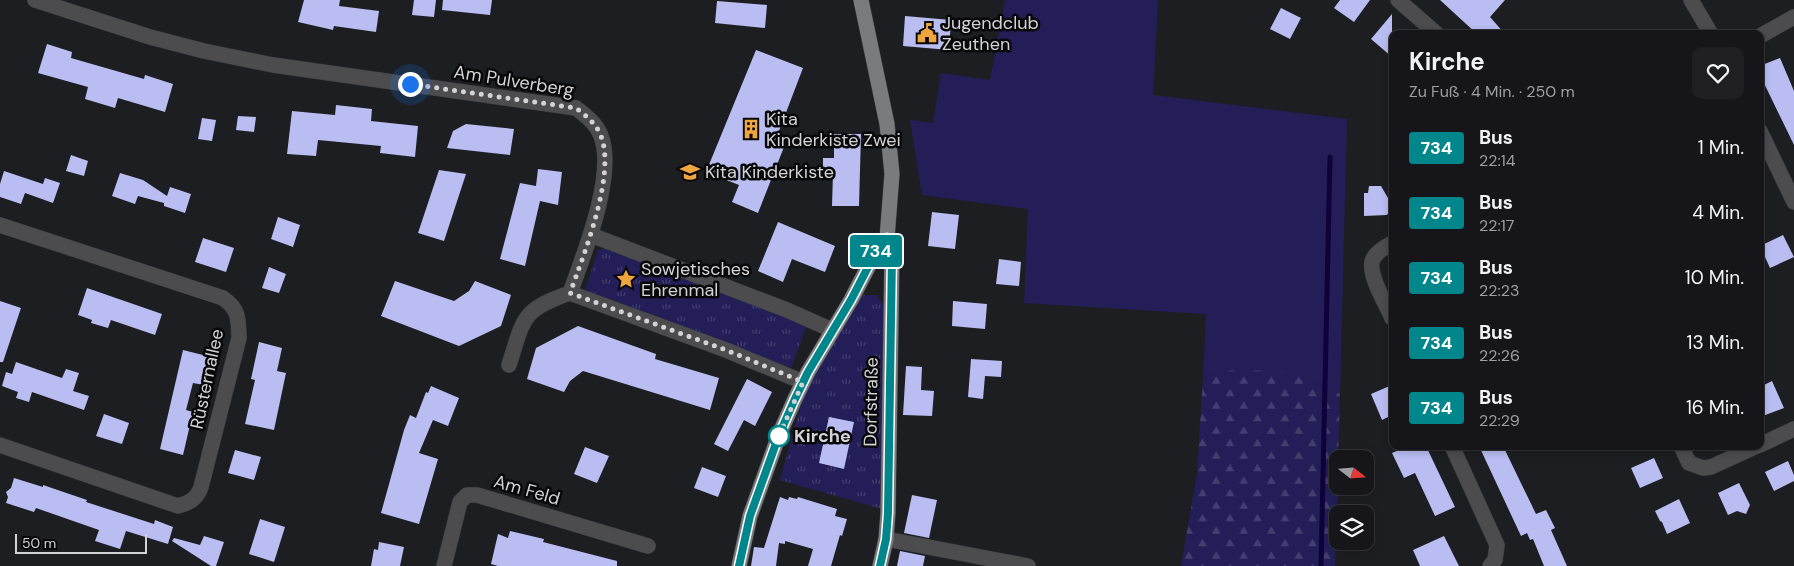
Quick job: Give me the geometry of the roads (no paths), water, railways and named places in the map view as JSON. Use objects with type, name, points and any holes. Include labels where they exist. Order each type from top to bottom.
[{"type":"main road","name":"Dorfstraße","points":[[861,0],[880,85],[891,156],[892,189],[887,238],[892,255],[886,539],[880,566]]},
{"type":"main road","name":"Dorfstraße","points":[[739,566],[750,516],[779,435],[803,382],[868,270],[879,246],[887,238]]},
{"type":"street","name":"Am Pulverberg","points":[[35,0],[150,37],[204,51],[273,65],[576,108],[592,120],[601,137],[605,161],[604,179],[591,235],[570,293]]},
{"type":"street","points":[[1398,0],[1432,30]]},
{"type":"street","points":[[1691,0],[1709,30]]},
{"type":"street","points":[[1764,34],[1794,17]]},
{"type":"street","points":[[1764,139],[1794,202]]},
{"type":"street","name":"Rüsternallee","points":[[0,224],[223,298],[231,304],[237,313],[239,338],[199,492],[190,503],[178,506],[0,445]]},
{"type":"street","points":[[591,235],[787,310],[832,330]]},
{"type":"street","points":[[1389,245],[1382,249],[1372,260],[1372,273],[1389,311]]},
{"type":"street","points":[[509,365],[524,321],[530,312],[546,301],[570,293],[726,350],[803,382]]},
{"type":"street","points":[[1764,444],[1794,429]]},
{"type":"street","points":[[1454,450],[1497,545],[1495,560],[1490,566]]},
{"type":"street","points":[[1683,450],[1689,463],[1703,468],[1711,467],[1750,450]]},
{"type":"street","name":"Am Feld","points":[[444,566],[460,502],[467,495],[477,495],[648,546]]},
{"type":"street","points":[[886,539],[1028,566]]},
{"type":"waterway","points":[[1321,566],[1330,157]]},
{"type":"place","name":"Jugendclub Zeuthen","points":[[927,33]]},
{"type":"place","name":"Kita Kinderkiste Zwei","points":[[751,129]]},
{"type":"place","name":"Kita Kinderkiste","points":[[690,172]]},
{"type":"place","name":"Sowjetisches Ehrenmal","points":[[626,279]]},
{"type":"place","name":"Kirche","points":[[779,436]]}]
